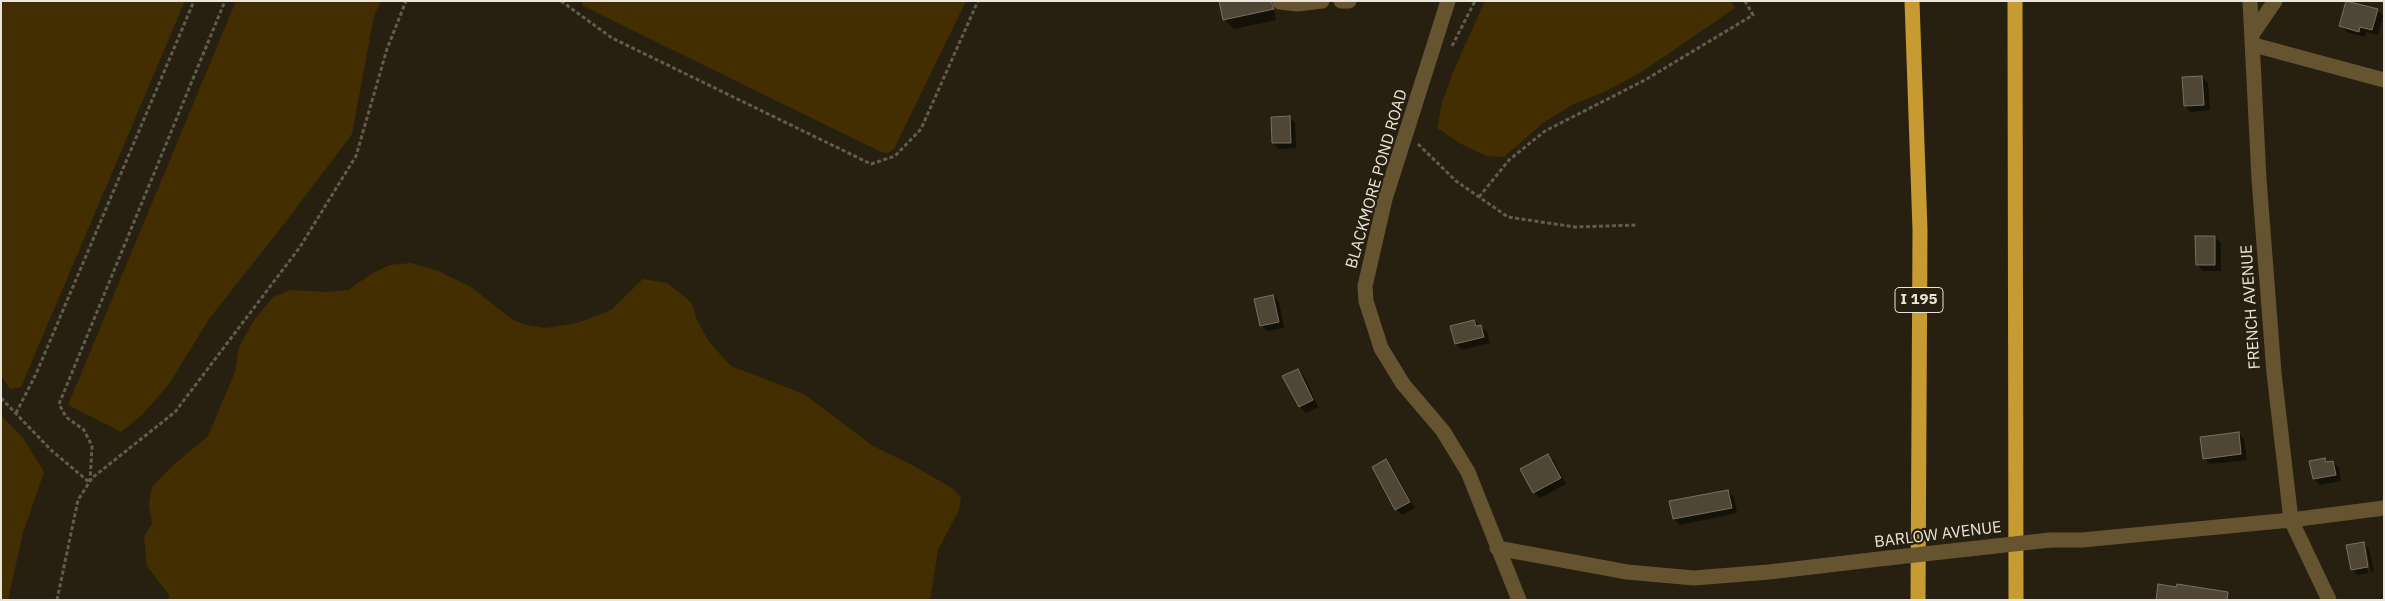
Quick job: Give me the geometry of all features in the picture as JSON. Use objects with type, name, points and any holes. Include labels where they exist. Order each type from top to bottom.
[{"type":"highway","name":"I 195","points":[[1912,1],[1920,230],[1918,600]]},
{"type":"highway","points":[[2015,1],[2016,600]]},
{"type":"street","points":[[1280,2],[1297,4],[1322,1]]},
{"type":"street","points":[[1341,1],[1348,1]]},
{"type":"street","name":"BLACKMORE POND ROAD","points":[[1448,1],[1386,199],[1364,286],[1370,318],[1381,348],[1403,384],[1443,431],[1468,472],[1518,600]]},
{"type":"street","name":"FRENCH AVENUE","points":[[2250,1],[2274,373],[2291,520],[2329,600]]},
{"type":"street","points":[[2275,1],[2253,39],[2384,80]]},
{"type":"street","name":"BARLOW AVENUE","points":[[1497,548],[1627,572],[1694,578],[1789,570],[2050,540],[2082,540],[2291,520],[2384,508]]},
{"type":"path","points":[[16,413],[36,374],[194,1]]},
{"type":"path","points":[[90,482],[92,446],[84,430],[66,417],[59,404],[225,1]]},
{"type":"path","points":[[57,600],[78,500],[90,482],[175,412],[300,247],[356,156],[387,49],[406,1]]},
{"type":"path","points":[[561,1],[612,38],[871,164],[895,156],[920,129],[978,1]]},
{"type":"path","points":[[1479,197],[1509,160],[1545,131],[1645,80],[1753,15],[1745,1]]},
{"type":"path","points":[[1406,133],[1456,181],[1508,217],[1575,227],[1637,225]]},
{"type":"path","points":[[1,398],[51,450],[90,482]]},
{"type":"shaded area","points":[[1,1],[185,1],[21,387],[10,389],[1,376]]},
{"type":"shaded area","points":[[236,1],[381,1],[374,16],[352,134],[209,319],[169,384],[143,414],[121,432],[68,405]]},
{"type":"shaded area","points":[[581,1],[966,1],[894,149],[888,153],[881,152],[583,6]]},
{"type":"shaded area","points":[[1485,1],[1731,1],[1735,8],[1640,73],[1606,91],[1572,105],[1543,123],[1504,157],[1487,156],[1461,144],[1437,128],[1442,103],[1453,72]]},
{"type":"shaded area","points":[[411,263],[436,270],[471,287],[513,320],[526,325],[546,328],[577,323],[611,310],[643,279],[667,283],[691,302],[697,320],[710,343],[731,366],[804,394],[873,446],[912,465],[952,488],[961,497],[959,510],[938,550],[930,600],[169,600],[169,595],[147,566],[144,537],[152,524],[149,504],[152,487],[171,467],[208,436],[235,372],[239,347],[254,320],[273,297],[291,290],[328,292],[348,290],[371,274],[390,265]]},
{"type":"shaded area","points":[[1,415],[23,438],[44,472],[23,533],[8,600],[1,600]]},
{"type":"building","points":[[1219,1],[1271,1],[1274,9],[1223,20]]},
{"type":"building","points":[[2346,1],[2378,9],[2372,30],[2360,27],[2359,32],[2339,26]]},
{"type":"building","points":[[2202,76],[2204,105],[2184,106],[2182,77]]},
{"type":"building","points":[[1290,116],[1291,143],[1272,143],[1271,117]]},
{"type":"building","points":[[2195,236],[2215,236],[2215,265],[2196,265]]},
{"type":"building","points":[[1273,295],[1279,322],[1260,326],[1254,299]]},
{"type":"building","points":[[1474,320],[1476,326],[1481,325],[1484,337],[1455,344],[1450,326]]},
{"type":"building","points":[[1298,369],[1313,400],[1299,407],[1282,376]]},
{"type":"building","points":[[2239,432],[2241,454],[2203,459],[2200,437]]},
{"type":"building","points":[[1548,454],[1561,478],[1533,493],[1520,469]]},
{"type":"building","points":[[2325,458],[2326,462],[2333,461],[2336,475],[2313,479],[2309,461]]},
{"type":"building","points":[[1386,459],[1410,502],[1395,510],[1372,467]]},
{"type":"building","points":[[1728,490],[1732,508],[1673,519],[1669,501]]},
{"type":"building","points":[[2364,542],[2368,567],[2351,570],[2346,545]]},
{"type":"building","points":[[2158,584],[2176,587],[2177,584],[2228,592],[2227,600],[2156,600]]}]
